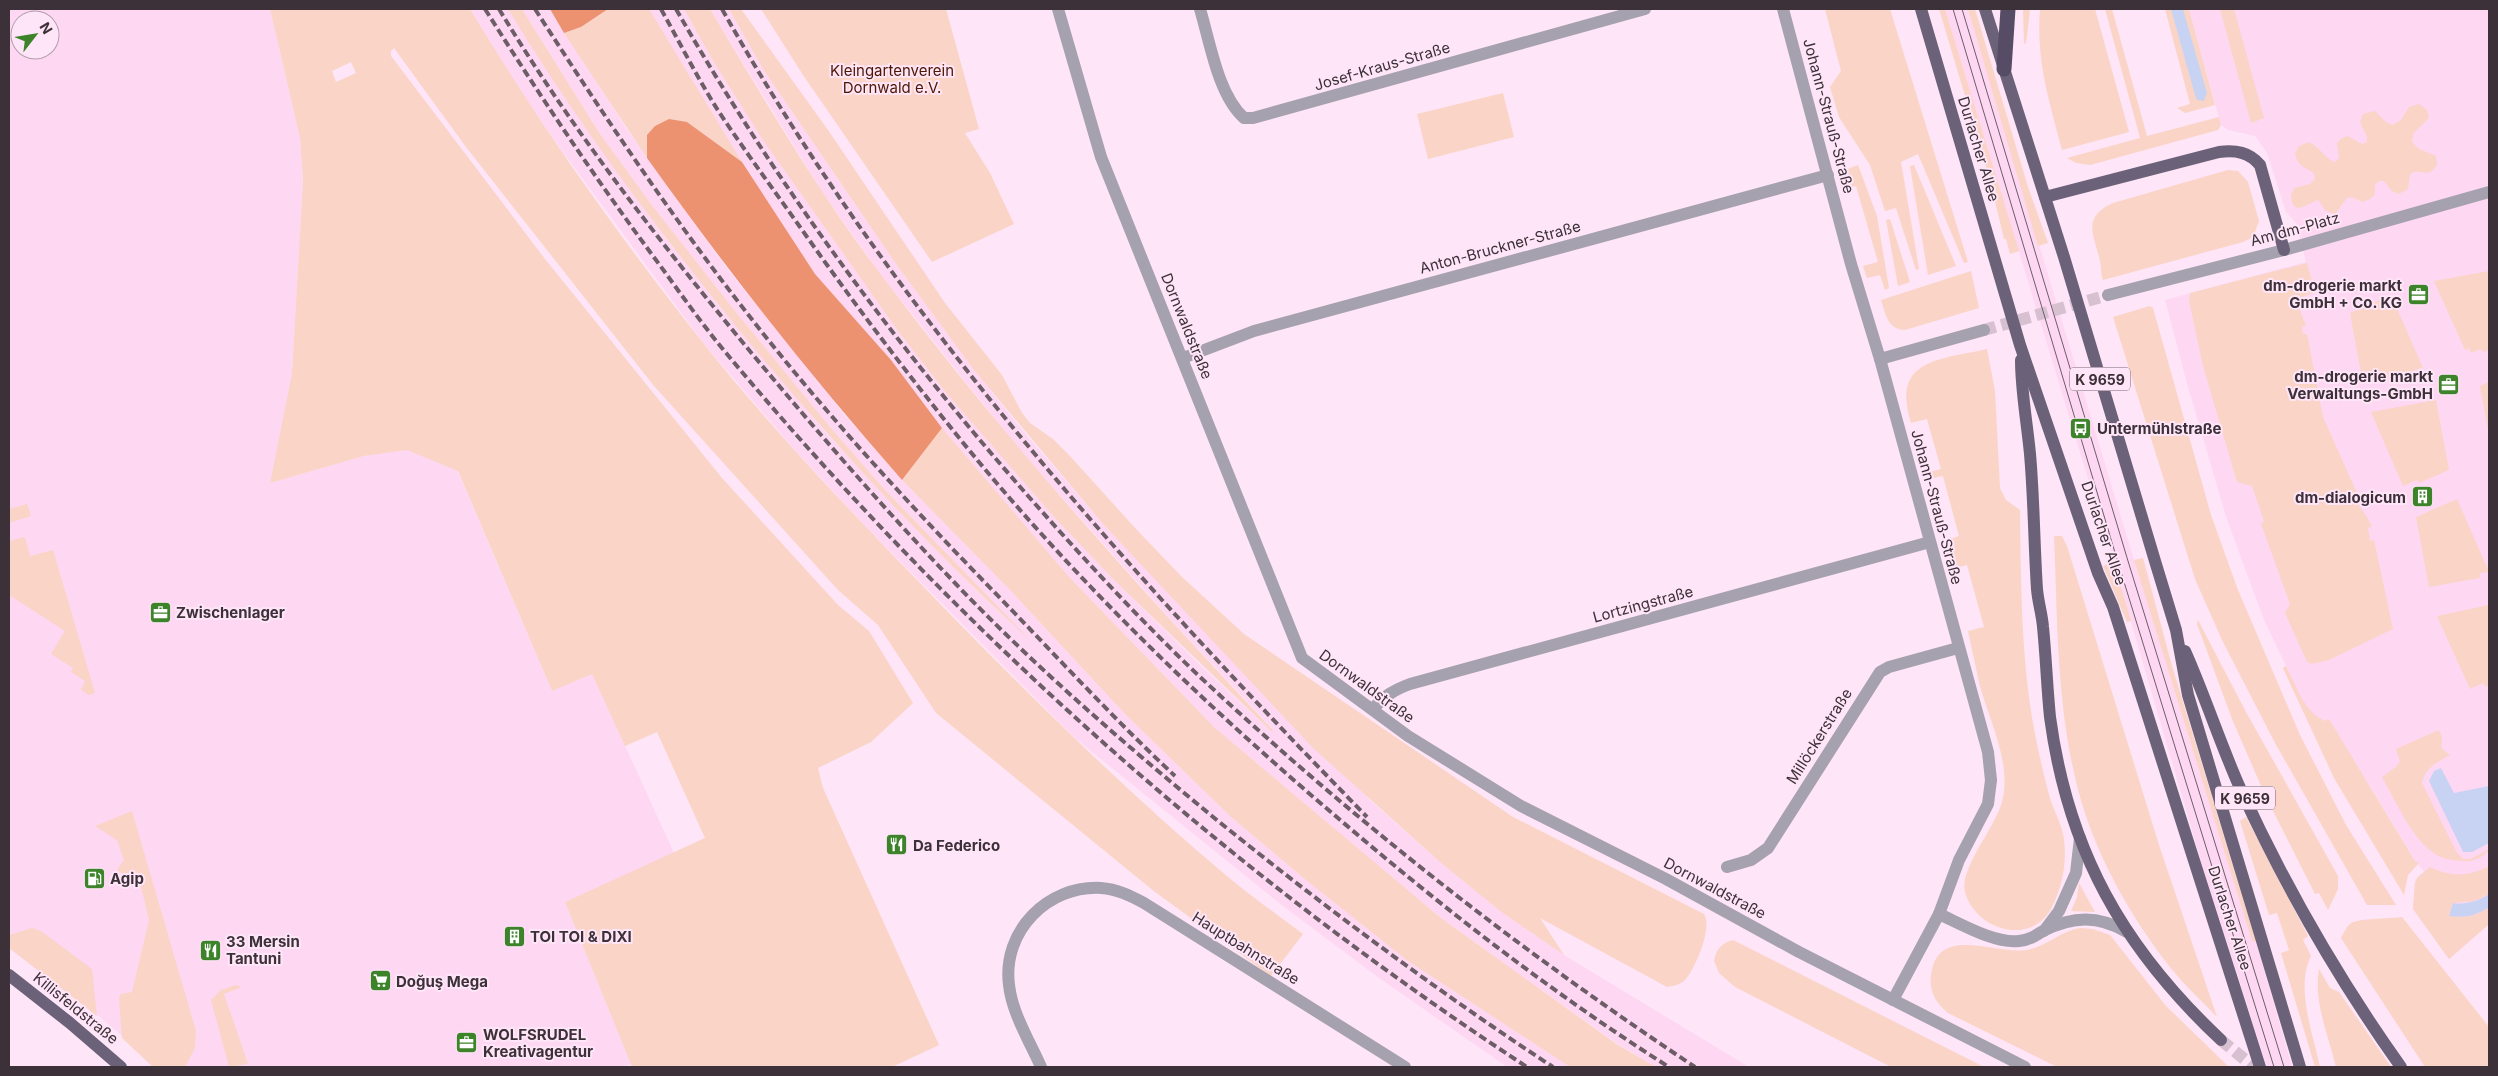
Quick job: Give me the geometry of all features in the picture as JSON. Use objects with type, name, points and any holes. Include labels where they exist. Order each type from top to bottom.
[{"type":"highway","points":[[2004,69],[2008,9]]},
{"type":"main road","name":"Durlacher Allee","points":[[1920,9],[2020,345],[2098,573],[2113,607],[2260,1067]]},
{"type":"main road","name":"Durlacher Allee","points":[[1985,9],[2045,197],[2176,630],[2188,695],[2300,1067]]},
{"type":"main road","points":[[2045,197],[2219,152],[2230,150],[2245,153],[2260,165],[2284,250]]},
{"type":"main road","points":[[2020,345],[2021,387],[2031,470],[2038,592],[2043,626],[2050,717],[2066,797],[2080,838],[2103,893],[2127,932],[2164,981],[2221,1040]]},
{"type":"main road","name":"K 9659","points":[[2176,630],[2202,689],[2236,778],[2279,867],[2330,958],[2401,1067]]},
{"type":"main road","name":"Killisfeldstraße","points":[[9,975],[70,1022],[121,1067]]},
{"type":"street","name":"Dornwaldstraße","points":[[1058,9],[1101,157],[1302,658],[1408,736],[1521,806],[1666,879],[1893,1000],[2025,1067]]},
{"type":"street","name":"Josef-Kraus-Straße","points":[[1200,9],[1226,94],[1234,109],[1244,118],[1253,118],[1349,92],[1644,9]]},
{"type":"street","name":"Johann-Strauß-Straße","points":[[1783,9],[1988,752],[1991,780],[1988,804],[1959,860],[1939,914],[1893,1000]]},
{"type":"street","name":"Anton-Bruckner-Straße","points":[[1183,358],[1254,331],[1828,175]]},
{"type":"street","name":"Am dm-Platz","points":[[2108,295],[2284,250],[2489,192]]},
{"type":"street","points":[[1880,359],[1984,330]]},
{"type":"street","name":"Lortzingstraße","points":[[1373,709],[1382,698],[1392,691],[1410,684],[1930,542]]},
{"type":"street","name":"Millöckerstraße","points":[[1727,867],[1751,860],[1768,848],[1880,672],[1889,667],[1958,648]]},
{"type":"street","points":[[2044,931],[2059,911],[2076,873],[2080,838]]},
{"type":"street","name":"Hauptbahnstraße","points":[[1041,1067],[1015,1008],[1009,986],[1008,963],[1016,938],[1026,921],[1046,902],[1080,888],[1102,888],[1123,892],[1137,899],[1404,1067]]},
{"type":"street","points":[[1939,914],[1975,931],[2017,942],[2031,939],[2044,931],[2082,919],[2100,919],[2127,932]]},
{"type":"shaded area","points":[[9,9],[270,9],[300,138],[303,180],[292,373],[270,483],[364,456],[474,440],[458,472],[552,691],[592,673],[674,853],[565,902],[631,1064],[623,1067],[159,1067],[49,974],[9,946]]},
{"type":"shaded area","points":[[470,9],[508,9],[591,135],[666,239],[827,434],[978,592],[1019,630],[886,491],[830,427],[731,306],[651,204],[598,131],[522,9],[550,9],[626,128],[692,221],[732,275],[843,413],[902,480],[1011,591],[1126,715],[1230,816],[1301,876],[1408,961],[1570,1067],[1507,1067],[1379,978],[1279,903],[1076,739],[869,530],[794,449],[704,344],[560,148],[511,77]]},
{"type":"shaded area","points":[[550,9],[608,9],[581,27],[564,33]]},
{"type":"shaded area","points":[[649,9],[684,9],[712,59],[762,137],[898,331],[948,395],[1055,518],[1116,582],[1201,666],[1272,732],[1273,729],[1174,623],[1019,449],[881,275],[821,190],[710,9],[729,9],[763,69],[896,264],[974,370],[1029,438],[1104,525],[1342,772],[1373,803],[1440,862],[1500,911],[1564,955],[1749,1067],[1656,1067],[1619,1045],[1441,918],[1215,728],[1070,578],[942,428],[891,360],[815,274],[744,166]]},
{"type":"shaded area","points":[[1945,9],[1968,9],[2134,560],[2252,941],[2256,941],[2292,1067],[2267,1067],[2200,858],[2114,564]]},
{"type":"shaded area","points":[[2189,9],[2489,9],[2489,924],[2449,959],[2413,909],[2415,882],[2424,871],[2415,861],[2369,784],[2313,732],[2283,668],[2286,666],[2264,620],[2226,517],[2186,380],[2165,300],[2306,262],[2296,223],[2286,212],[2267,153],[2255,136],[2228,130],[2221,125]]},
{"type":"shaded area","points":[[669,119],[687,122],[742,162],[815,274],[891,360],[942,428],[902,480],[770,322],[647,158],[647,135],[655,126]]},
{"type":"green space","points":[[270,9],[470,9],[552,138],[611,222],[672,304],[761,413],[945,609],[1083,746],[1154,813],[1228,877],[1303,934],[1271,976],[1155,892],[936,713],[878,625],[838,590],[654,386],[466,147],[394,48],[391,51],[391,56],[545,259],[722,478],[838,605],[869,631],[913,703],[871,742],[818,768],[823,788],[939,1045],[892,1067],[632,1067],[565,902],[705,838],[657,732],[625,746],[592,674],[552,691],[458,471],[407,450],[364,456],[270,483],[292,373],[303,180],[300,138]],"holes":[[[351,62],[356,73],[336,82],[332,71]]]},
{"type":"green space","points":[[508,9],[522,9],[598,131],[651,204],[830,427],[886,491],[1031,641],[959,573],[890,502],[758,353],[691,270],[595,142]]},
{"type":"green space","points":[[608,9],[649,9],[742,162],[687,122],[647,135],[647,158],[564,33],[581,27]]},
{"type":"green space","points":[[684,9],[710,9],[792,145],[836,212],[882,276],[1022,452],[1121,565],[1273,730],[1272,732],[1116,582],[1055,518],[948,395],[898,331],[761,137],[712,59]]},
{"type":"green space","points":[[729,9],[741,9],[828,130],[945,303],[1002,375],[1022,413],[1030,423],[1053,439],[1181,576],[1244,634],[1513,817],[1704,914],[1706,920],[1705,938],[1698,958],[1685,980],[1679,984],[1667,987],[1540,918],[1564,955],[1500,911],[1440,862],[1313,748],[1104,525],[974,370],[896,264],[763,69]]},
{"type":"green space","name":"Kleingartenverein Dornwald e.V.","points":[[761,9],[946,9],[979,129],[965,133],[990,173],[1014,224],[932,262],[803,75]]},
{"type":"green space","points":[[1825,9],[1890,9],[1968,262],[1964,263],[1918,154],[1901,162],[1919,269],[1916,270],[1896,208],[1885,211],[1870,165],[1839,117],[1830,87],[1841,71]]},
{"type":"green space","points":[[1939,9],[1945,9],[2019,251],[2010,254],[2006,239],[2004,239],[1989,176]]},
{"type":"green space","points":[[1968,9],[1975,9],[2028,187],[2048,243],[2038,246]]},
{"type":"green space","points":[[2023,9],[2030,9],[2026,44],[2024,43]]},
{"type":"green space","points":[[2040,9],[2095,9],[2129,132],[2062,150],[2048,97],[2042,63],[2039,28]]},
{"type":"green space","points":[[2105,9],[2112,9],[2147,136],[2219,117],[2221,125],[2218,130],[2090,165],[2076,163],[2067,158],[2140,138]]},
{"type":"green space","points":[[2165,9],[2189,9],[2215,105],[2185,113],[2177,108],[2190,104]]},
{"type":"green space","points":[[2220,9],[2234,9],[2264,118],[2251,123]]},
{"type":"green space","points":[[1503,93],[1514,137],[1428,159],[1417,114]]},
{"type":"green space","points":[[2419,104],[2427,110],[2429,118],[2413,134],[2412,142],[2419,149],[2436,156],[2437,165],[2434,169],[2426,173],[2413,172],[2410,175],[2408,189],[2399,194],[2392,191],[2384,181],[2379,181],[2375,185],[2375,194],[2370,199],[2362,202],[2352,197],[2347,198],[2335,214],[2326,211],[2318,200],[2298,208],[2294,206],[2291,195],[2294,188],[2310,184],[2315,179],[2314,173],[2302,166],[2296,158],[2295,154],[2299,146],[2309,142],[2335,162],[2339,158],[2337,143],[2342,138],[2348,136],[2362,144],[2367,142],[2367,137],[2360,122],[2363,114],[2375,111],[2386,122],[2393,125],[2401,120],[2409,107]]},
{"type":"green space","points":[[1858,165],[1877,216],[1889,288],[1885,290],[1880,275],[1867,278],[1863,266],[1878,262],[1856,186],[1841,189],[1840,172]]},
{"type":"green space","points":[[1914,165],[1956,266],[1928,275],[1910,166]]},
{"type":"green space","points":[[2228,170],[2238,171],[2248,182],[2259,221],[2253,237],[2243,242],[2103,280],[2092,228],[2093,221],[2103,209],[2113,203]]},
{"type":"green space","points":[[1890,219],[1910,282],[1898,286],[1886,220]]},
{"type":"green space","points":[[2307,263],[2315,292],[2302,297],[2298,305],[2306,326],[2302,327],[2303,334],[2307,334],[2323,417],[2357,493],[2353,495],[2372,526],[2368,528],[2370,541],[2374,540],[2393,629],[2329,660],[2312,664],[2307,662],[2285,613],[2290,604],[2261,524],[2264,521],[2252,486],[2237,482],[2203,366],[2189,301],[2190,293]]},
{"type":"green space","points":[[1971,271],[1979,308],[1905,330],[1894,327],[1888,320],[1881,300]]},
{"type":"green space","points":[[2489,271],[2489,350],[2483,352],[2481,349],[2471,353],[2469,348],[2465,350],[2434,281]]},
{"type":"green space","points":[[2391,295],[2423,368],[2414,370],[2414,374],[2363,384],[2350,313]]},
{"type":"green space","points":[[2150,306],[2153,308],[2211,515],[2238,590],[2300,735],[2346,825],[2396,905],[2367,905],[2275,743],[2222,640],[2195,579],[2113,317]]},
{"type":"green space","points":[[1987,349],[1995,391],[2000,488],[2006,500],[2020,510],[2023,628],[2032,715],[2045,778],[2062,829],[2065,849],[2063,876],[2051,909],[2041,921],[2030,928],[2017,930],[2004,929],[1991,924],[1980,916],[1971,905],[1965,892],[1967,872],[2002,802],[2004,773],[1998,743],[1980,686],[1968,631],[1984,627],[1967,565],[1951,569],[1944,541],[1959,536],[1943,476],[1928,479],[1926,473],[1941,469],[1927,419],[1911,423],[1907,402],[1908,386],[1914,374],[1924,366],[1937,360]]},
{"type":"green space","points":[[2489,382],[2489,435],[2480,386]]},
{"type":"green space","points":[[2436,400],[2449,470],[2419,483],[2417,480],[2403,486],[2371,412]]},
{"type":"green space","points":[[942,428],[1070,578],[1215,728],[1441,918],[1618,1045],[1656,1067],[1570,1067],[1408,961],[1301,876],[1230,816],[1126,715],[1011,591],[902,480]]},
{"type":"green space","points":[[2457,499],[2489,572],[2480,573],[2480,578],[2429,587],[2416,517]]},
{"type":"green space","points":[[27,504],[31,516],[9,523],[9,509]]},
{"type":"green space","points":[[2054,536],[2062,536],[2067,546],[2159,845],[2217,1017],[2172,969],[2130,910],[2101,855],[2086,816],[2076,782],[2069,747],[2060,677]]},
{"type":"green space","points":[[25,537],[30,556],[53,550],[95,693],[89,695],[81,690],[85,681],[71,672],[73,668],[51,654],[65,631],[9,595],[9,541]]},
{"type":"green space","points":[[2143,558],[2172,666],[2256,941],[2252,941],[2134,560]]},
{"type":"green space","points":[[2114,563],[2131,621],[2127,622],[2103,566]]},
{"type":"green space","points":[[2489,605],[2489,685],[2486,687],[2483,683],[2470,689],[2437,616]]},
{"type":"green space","points":[[2198,620],[2246,712],[2338,876],[2338,889],[2328,910],[2319,893],[2315,894],[2265,795],[2232,719],[2197,624]]},
{"type":"green space","points":[[2286,666],[2306,705],[2317,717],[2325,721],[2329,719],[2415,861],[2419,863],[2408,875],[2404,895],[2334,778],[2283,668]]},
{"type":"green space","points":[[2439,730],[2442,738],[2441,748],[2450,755],[2429,769],[2422,783],[2457,853],[2463,859],[2471,859],[2489,849],[2482,856],[2474,860],[2455,860],[2435,854],[2417,836],[2382,777],[2397,766],[2400,761],[2396,749]]},
{"type":"green space","points":[[132,811],[196,1031],[195,1048],[185,1067],[153,1067],[122,1038],[119,998],[121,994],[132,992],[149,920],[141,887],[117,870],[124,860],[117,840],[95,826]]},
{"type":"green space","points":[[2246,817],[2308,936],[2303,940],[2311,956],[2307,968],[2305,996],[2320,1067],[2315,1067],[2281,953],[2289,950],[2277,913],[2269,915],[2240,821]]},
{"type":"green space","points":[[2489,866],[2489,894],[2474,901],[2453,903],[2449,915],[2470,916],[2480,913],[2489,907],[2489,924],[2449,959],[2413,909],[2415,882],[2430,867],[2445,873],[2467,874]]},
{"type":"green space","points":[[2079,883],[2095,912],[2071,911],[2077,897]]},
{"type":"green space","points":[[2402,917],[2489,1027],[2489,1067],[2425,1067],[2341,938],[2347,927],[2353,922]]},
{"type":"green space","points":[[32,928],[41,931],[92,969],[97,1016],[9,948],[9,935]]},
{"type":"green space","points":[[2080,928],[2093,929],[2110,935],[2166,1006],[2229,1067],[2057,1067],[1948,1013],[1934,997],[1931,987],[1931,976],[1936,959],[1945,950],[1957,946],[1971,945],[2018,950],[2031,949]]},
{"type":"green space","points":[[1733,940],[1984,1067],[1891,1067],[1735,987],[1719,973],[1714,961],[1720,947]]},
{"type":"green space","points":[[2319,969],[2330,988],[2339,992],[2391,1067],[2336,1067],[2320,1006],[2318,994]]},
{"type":"green space","points":[[236,985],[242,987],[224,994],[248,1064],[229,1067],[211,1000],[221,990]]},
{"type":"water","points":[[2171,9],[2183,9],[2207,93],[2204,101],[2197,100],[2195,95]]},
{"type":"water","points":[[2441,768],[2454,793],[2489,786],[2489,843],[2472,852],[2463,852],[2429,781],[2434,771]]},
{"type":"water","points":[[2489,894],[2489,907],[2484,910],[2470,916],[2449,916],[2453,903],[2472,902]]},
{"type":"tunnel","points":[[1984,330],[2108,295]]},
{"type":"tunnel","points":[[2221,1040],[2254,1067]]},
{"type":"tram line","points":[[1953,9],[2116,556],[2274,1067]]},
{"type":"tram line","points":[[1962,9],[2128,561],[2284,1067]]},
{"type":"railway","points":[[485,9],[591,170],[710,333],[805,445],[898,545],[994,642],[1095,735],[1198,824],[1305,909],[1415,990],[1527,1067]]},
{"type":"railway","points":[[499,9],[586,141],[682,268],[850,468],[901,526],[985,614],[1083,706],[1218,821],[1382,948],[1467,1009],[1553,1067]]},
{"type":"railway","points":[[535,9],[614,129],[696,246],[754,322],[813,394],[937,533],[1109,711],[1175,776]]},
{"type":"railway","points":[[661,9],[719,112],[857,306],[956,434],[1043,536],[1089,585],[1232,725],[1372,847],[1454,914],[1538,978],[1669,1067]]},
{"type":"railway","points":[[676,9],[714,74],[755,138],[840,262],[885,322],[980,440],[1049,520],[1133,610],[1176,654],[1257,729],[1377,832],[1501,930],[1629,1023],[1695,1067]]},
{"type":"railway","points":[[722,9],[788,120],[860,228],[937,332],[1018,434],[1102,533],[1189,629],[1367,817]]},
{"type":"place","name":"dm-drogerie markt GmbH + Co. KG","points":[[2418,294]]},
{"type":"place","name":"dm-drogerie markt Verwaltungs-GmbH","points":[[2449,385]]},
{"type":"place","name":"Untermühlstraße","points":[[2081,428]]},
{"type":"place","name":"dm-dialogicum","points":[[2422,497]]},
{"type":"place","name":"Zwischenlager","points":[[160,612]]},
{"type":"place","name":"Da Federico","points":[[897,845]]},
{"type":"place","name":"Agip","points":[[94,878]]},
{"type":"place","name":"TOI TOI & DIXI","points":[[514,936]]},
{"type":"place","name":"33 Mersin Tantuni","points":[[210,950]]},
{"type":"place","name":"Doğuş Mega","points":[[380,981]]},
{"type":"place","name":"WOLFSRUDEL Kreativagentur","points":[[467,1043]]}]
